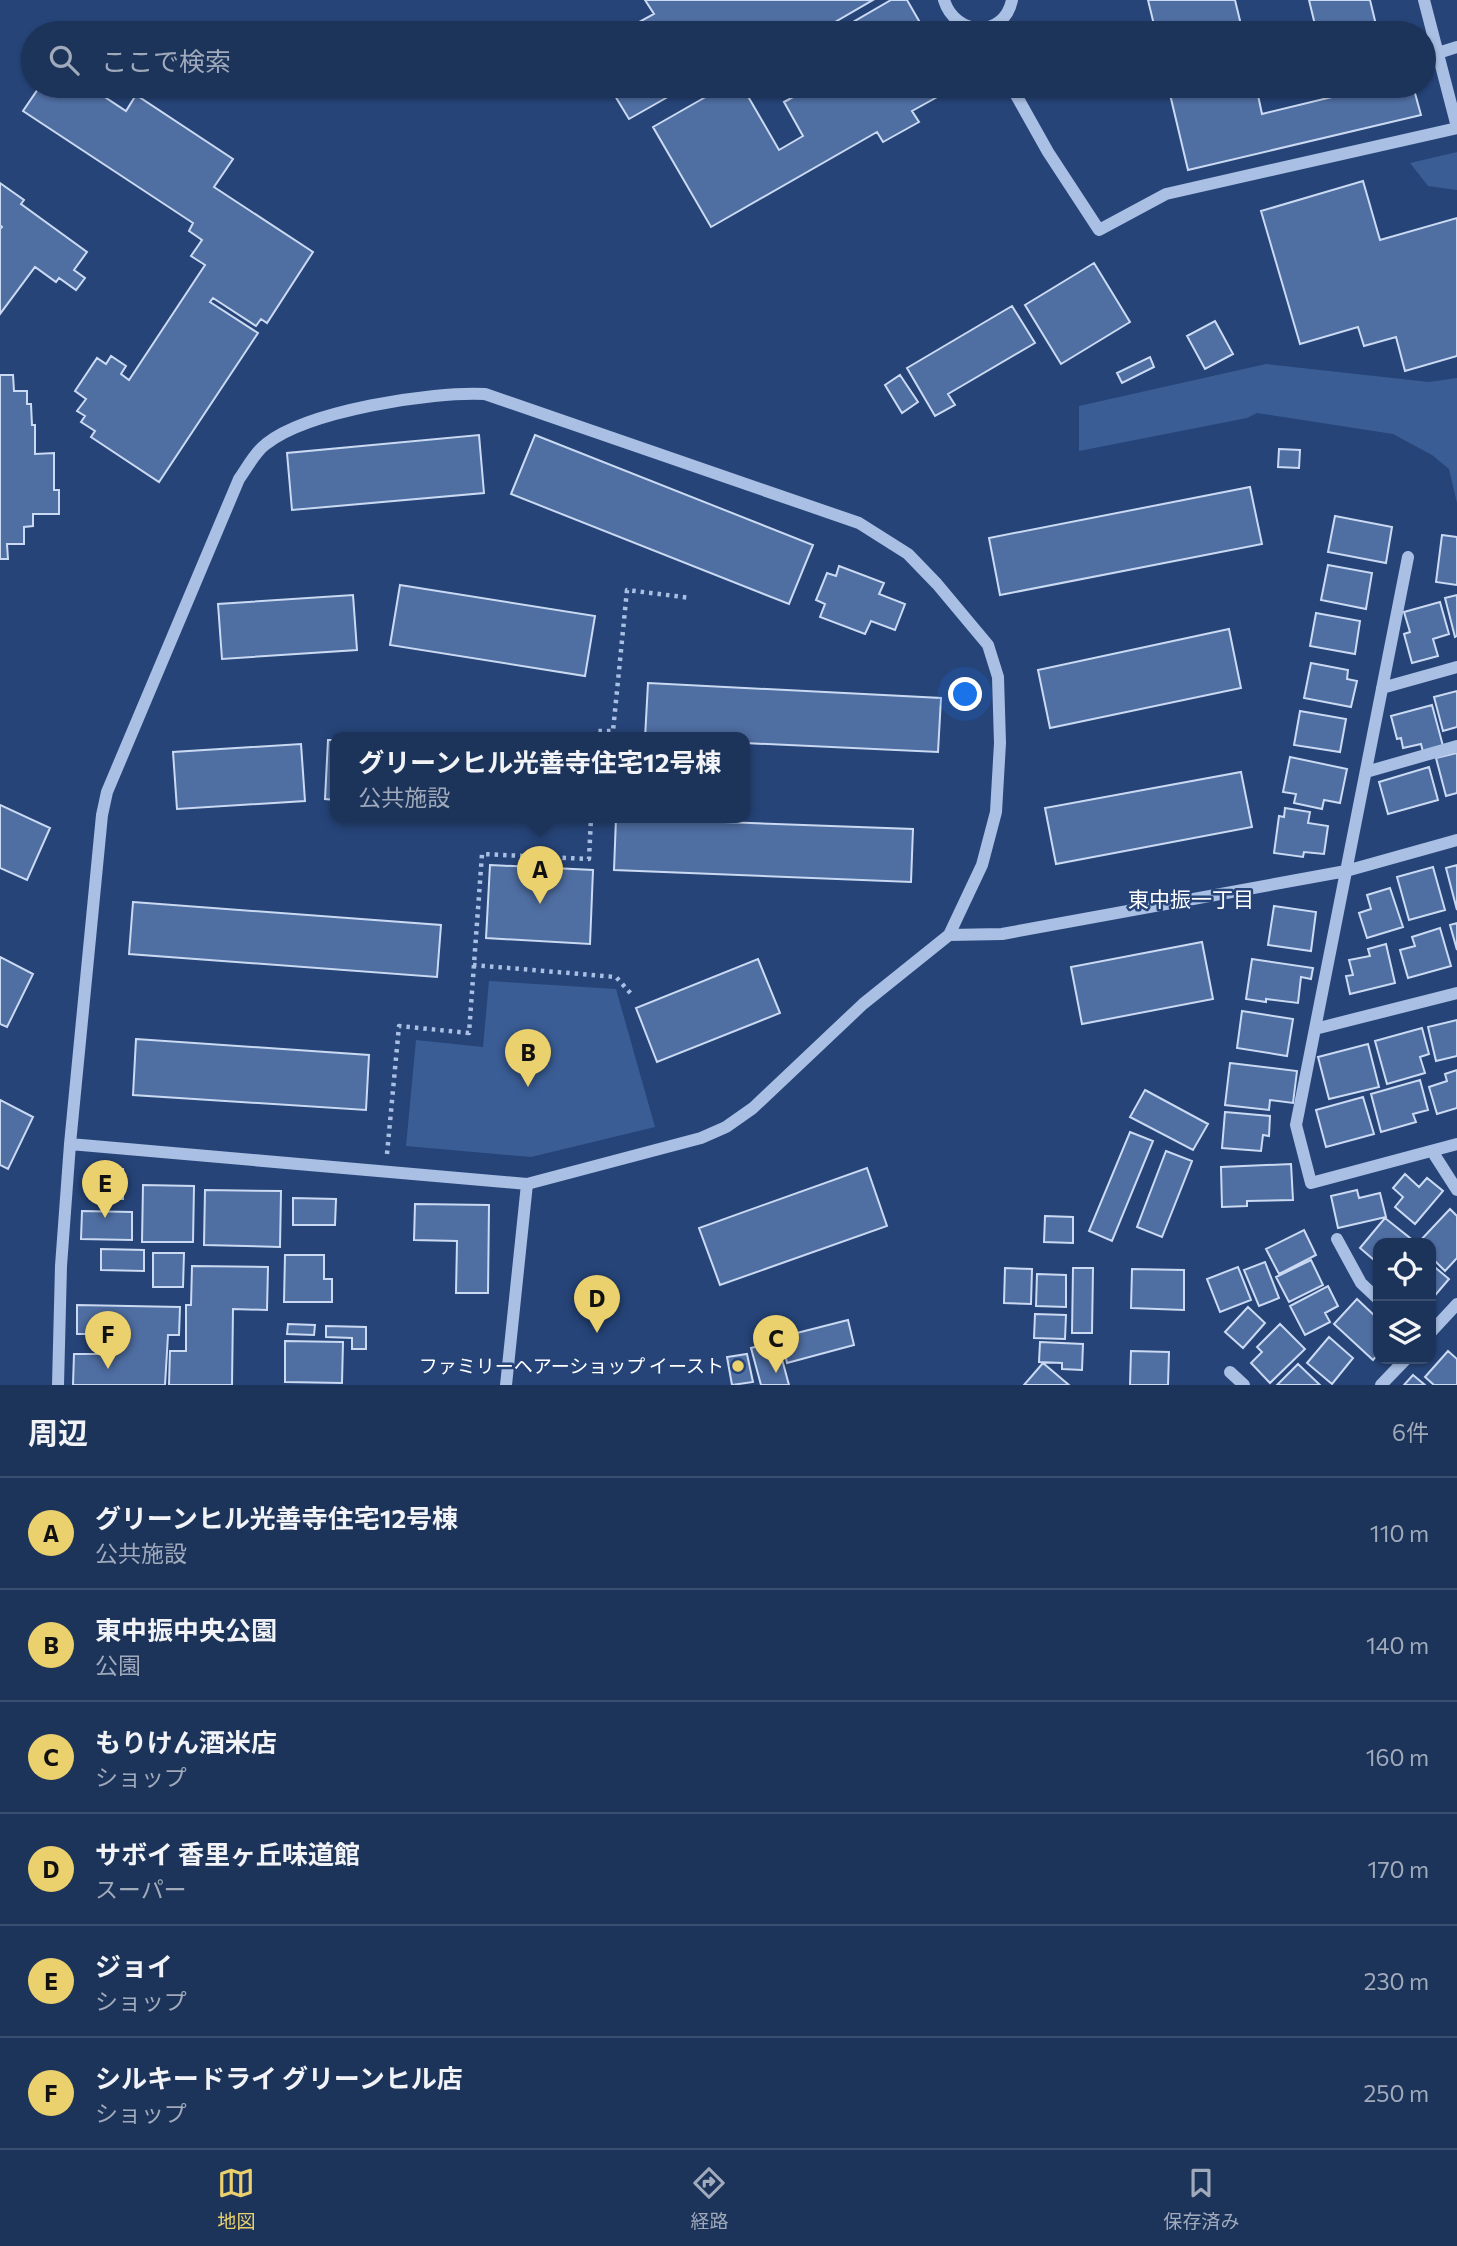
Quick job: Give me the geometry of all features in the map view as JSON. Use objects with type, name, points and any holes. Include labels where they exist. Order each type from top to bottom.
[{"type":"street","points":[[944,0],[957,21]]},
{"type":"street","points":[[1000,21],[1007,14],[1012,0]]},
{"type":"street","points":[[1424,0],[1430,21]]},
{"type":"street","points":[[1018,98],[1048,152],[1099,230],[1166,194],[1457,128],[1436,45]]},
{"type":"street","points":[[1438,53],[1457,47]]},
{"type":"street","points":[[58,1385],[61,1266],[70,1144],[102,815],[107,792],[239,479],[264,445],[296,426],[344,411],[458,393],[485,394],[859,523],[908,554],[988,645],[998,677],[1000,743],[996,812],[982,865],[949,936],[863,1004],[753,1108],[726,1127],[701,1138],[527,1184],[70,1144]]},
{"type":"street","points":[[1408,556],[1296,1125],[1311,1183],[1457,1144]]},
{"type":"street","points":[[1382,688],[1457,667]]},
{"type":"street","points":[[1366,772],[1457,746]]},
{"type":"street","points":[[949,936],[1002,934],[1346,871],[1457,840]]},
{"type":"street","points":[[1315,1029],[1457,993]]},
{"type":"street","points":[[1432,1151],[1457,1190]]},
{"type":"street","points":[[506,1385],[527,1184]]},
{"type":"street","points":[[1337,1239],[1361,1283],[1373,1294]]},
{"type":"street","points":[[1436,1327],[1457,1304]]},
{"type":"street","points":[[1381,1385],[1401,1364]]},
{"type":"street","points":[[1230,1372],[1244,1385]]},
{"type":"path","points":[[597,732],[613,730],[627,590],[691,598]]},
{"type":"path","points":[[385,1172],[399,1026],[469,1033],[482,853],[589,859],[591,823]]},
{"type":"path","points":[[473,965],[616,977],[633,996]]},
{"type":"shaded area","points":[[1457,152],[1457,190],[1428,186],[1410,163]]},
{"type":"shaded area","points":[[1266,364],[1429,382],[1457,378],[1457,503],[1449,469],[1432,455],[1393,434],[1257,413],[1247,418],[1079,451],[1079,406]]},
{"type":"shaded area","points":[[489,981],[616,989],[655,1127],[531,1157],[406,1146],[416,1040],[483,1047]]},
{"type":"building","points":[[645,0],[873,0],[837,21],[641,21],[654,14]]},
{"type":"building","points":[[891,0],[907,0],[919,21],[855,21]]},
{"type":"building","points":[[1148,0],[1235,0],[1240,21],[1153,21]]},
{"type":"building","points":[[1309,0],[1370,0],[1375,21],[1314,21]]},
{"type":"building","points":[[32,98],[106,98],[126,111],[134,98],[141,98],[233,159],[214,187],[313,252],[267,323],[261,319],[256,326],[213,298],[210,302],[258,333],[159,482],[91,437],[95,431],[81,422],[85,416],[77,411],[86,399],[75,391],[97,358],[106,364],[111,356],[126,366],[121,374],[129,380],[205,265],[191,256],[202,240],[189,231],[193,223],[23,111]]},
{"type":"building","points":[[616,98],[666,98],[629,119]]},
{"type":"building","points":[[704,98],[749,98],[779,150],[803,136],[784,102],[791,98],[935,98],[912,111],[919,122],[883,142],[877,132],[711,227],[653,127]]},
{"type":"building","points":[[1171,98],[1259,98],[1262,114],[1328,98],[1416,98],[1421,115],[1188,170]]},
{"type":"building","points":[[1363,181],[1380,240],[1457,218],[1457,356],[1405,371],[1396,337],[1364,346],[1358,327],[1300,344],[1261,211]]},
{"type":"building","points":[[0,183],[24,200],[21,204],[87,252],[74,270],[85,278],[76,290],[59,278],[56,282],[35,267],[0,314]]},
{"type":"building","points":[[1094,263],[1130,322],[1061,364],[1025,305]]},
{"type":"building","points":[[1012,306],[1035,343],[948,394],[955,405],[935,416],[907,368]]},
{"type":"building","points":[[1215,321],[1233,354],[1205,369],[1187,336]]},
{"type":"building","points":[[1150,357],[1154,367],[1122,383],[1117,373]]},
{"type":"building","points":[[0,375],[13,375],[14,391],[27,391],[27,404],[31,404],[32,425],[35,425],[35,454],[54,453],[54,490],[59,490],[59,514],[33,514],[33,526],[24,527],[24,544],[7,544],[8,559],[0,559]]},
{"type":"building","points":[[900,375],[918,402],[902,413],[885,385]]},
{"type":"building","points":[[479,435],[484,493],[292,510],[287,453]]},
{"type":"building","points":[[535,435],[813,545],[789,604],[511,494]]},
{"type":"building","points":[[1279,449],[1300,450],[1299,468],[1278,467]]},
{"type":"building","points":[[1250,487],[1262,544],[1000,595],[989,538]]},
{"type":"building","points":[[1335,516],[1392,527],[1386,563],[1328,552]]},
{"type":"building","points":[[1442,535],[1457,537],[1457,585],[1436,582]]},
{"type":"building","points":[[1328,565],[1372,573],[1366,609],[1321,600]]},
{"type":"building","points":[[839,566],[884,583],[879,594],[905,604],[895,630],[871,621],[865,634],[820,617],[825,604],[816,600],[827,573],[836,576]]},
{"type":"building","points":[[400,585],[595,616],[585,676],[390,645]]},
{"type":"building","points":[[353,595],[357,650],[222,659],[218,604]]},
{"type":"building","points":[[1457,595],[1457,636],[1455,637],[1445,598]]},
{"type":"building","points":[[1440,602],[1449,634],[1433,639],[1438,656],[1412,663],[1404,634],[1410,632],[1404,612]]},
{"type":"building","points":[[1316,613],[1360,621],[1355,654],[1310,646]]},
{"type":"building","points":[[1229,629],[1241,688],[1050,728],[1038,670]]},
{"type":"building","points":[[1311,663],[1348,670],[1347,679],[1357,681],[1351,707],[1304,698]]},
{"type":"building","points":[[648,683],[941,698],[938,752],[750,743],[750,732],[645,732]]},
{"type":"building","points":[[1457,691],[1457,727],[1443,731],[1434,697]]},
{"type":"building","points":[[1432,705],[1443,746],[1423,752],[1421,744],[1403,748],[1401,738],[1397,739],[1391,716]]},
{"type":"building","points":[[1300,711],[1346,719],[1340,752],[1294,745]]},
{"type":"building","points":[[328,740],[330,740],[330,800],[325,799]]},
{"type":"building","points":[[301,744],[305,801],[177,809],[173,752]]},
{"type":"building","points":[[1457,753],[1457,793],[1446,796],[1436,758]]},
{"type":"building","points":[[1290,757],[1347,769],[1340,803],[1324,800],[1322,809],[1294,803],[1296,794],[1283,792]]},
{"type":"building","points":[[1429,767],[1438,800],[1388,814],[1379,782]]},
{"type":"building","points":[[1241,772],[1252,827],[1056,864],[1045,808]]},
{"type":"building","points":[[0,805],[50,828],[27,880],[0,868]]},
{"type":"building","points":[[1285,808],[1310,812],[1308,823],[1328,826],[1324,854],[1304,852],[1303,857],[1274,853],[1279,816],[1284,817]]},
{"type":"building","points":[[616,823],[750,823],[913,829],[911,882],[614,870]]},
{"type":"building","points":[[490,865],[593,870],[590,944],[486,938]]},
{"type":"building","points":[[1457,865],[1457,910],[1446,868]]},
{"type":"building","points":[[1433,867],[1445,910],[1409,920],[1397,877]]},
{"type":"building","points":[[1390,888],[1403,927],[1367,938],[1359,913],[1371,909],[1367,895]]},
{"type":"building","points":[[133,902],[441,925],[437,977],[129,954]]},
{"type":"building","points":[[1274,906],[1316,912],[1311,951],[1268,945]]},
{"type":"building","points":[[1457,923],[1457,950],[1450,925]]},
{"type":"building","points":[[1440,928],[1451,966],[1408,978],[1400,950],[1415,946],[1412,937]]},
{"type":"building","points":[[1202,942],[1213,999],[1082,1024],[1071,967]]},
{"type":"building","points":[[1386,944],[1395,983],[1350,994],[1346,976],[1353,975],[1349,960],[1370,956],[1368,949]]},
{"type":"building","points":[[0,957],[33,974],[7,1027],[0,1024]]},
{"type":"building","points":[[758,959],[780,1013],[657,1062],[636,1008]]},
{"type":"building","points":[[1252,959],[1313,968],[1311,979],[1301,977],[1298,1003],[1246,999]]},
{"type":"building","points":[[1242,1011],[1293,1019],[1287,1056],[1237,1048]]},
{"type":"building","points":[[1457,1020],[1457,1056],[1436,1061],[1428,1027]]},
{"type":"building","points":[[1422,1028],[1429,1054],[1420,1057],[1425,1073],[1387,1084],[1375,1041]]},
{"type":"building","points":[[136,1039],[369,1055],[366,1110],[133,1095]]},
{"type":"building","points":[[1368,1044],[1379,1087],[1329,1099],[1318,1057]]},
{"type":"building","points":[[1230,1063],[1297,1071],[1293,1103],[1270,1100],[1269,1110],[1225,1105]]},
{"type":"building","points":[[1457,1070],[1457,1108],[1437,1114],[1429,1087],[1447,1081],[1445,1074]]},
{"type":"building","points":[[1420,1080],[1428,1110],[1413,1114],[1416,1122],[1381,1132],[1371,1094]]},
{"type":"building","points":[[1145,1090],[1208,1124],[1193,1150],[1130,1117]]},
{"type":"building","points":[[1363,1097],[1374,1134],[1326,1147],[1316,1110]]},
{"type":"building","points":[[0,1100],[33,1117],[8,1169],[0,1165]]},
{"type":"building","points":[[1225,1112],[1270,1116],[1269,1136],[1263,1135],[1261,1151],[1222,1148]]},
{"type":"building","points":[[1130,1132],[1153,1141],[1112,1241],[1089,1231]]},
{"type":"building","points":[[1166,1151],[1192,1161],[1162,1237],[1137,1227]]},
{"type":"building","points":[[1291,1164],[1293,1200],[1247,1201],[1247,1206],[1222,1207],[1221,1167]]},
{"type":"building","points":[[867,1168],[887,1226],[720,1285],[699,1228]]},
{"type":"building","points":[[96,1169],[123,1169],[123,1199],[95,1199]]},
{"type":"building","points":[[1405,1174],[1419,1187],[1427,1178],[1443,1191],[1415,1224],[1395,1207],[1403,1197],[1393,1188]]},
{"type":"building","points":[[143,1185],[194,1186],[193,1242],[142,1242]]},
{"type":"building","points":[[205,1190],[281,1191],[280,1247],[204,1245]]},
{"type":"building","points":[[1357,1190],[1359,1198],[1380,1193],[1386,1217],[1338,1228],[1331,1196]]},
{"type":"building","points":[[293,1198],[336,1199],[335,1225],[293,1225]]},
{"type":"building","points":[[415,1204],[489,1205],[488,1293],[456,1293],[457,1241],[414,1240]]},
{"type":"building","points":[[1450,1209],[1457,1216],[1457,1258],[1445,1271],[1436,1262],[1436,1238],[1423,1238]]},
{"type":"building","points":[[82,1211],[132,1212],[132,1240],[81,1239]]},
{"type":"building","points":[[1045,1216],[1073,1217],[1073,1243],[1044,1242]]},
{"type":"building","points":[[1385,1218],[1410,1238],[1373,1238],[1373,1259],[1360,1248]]},
{"type":"building","points":[[1304,1230],[1316,1255],[1279,1274],[1266,1249]]},
{"type":"building","points":[[101,1249],[144,1250],[144,1271],[101,1270]]},
{"type":"building","points":[[153,1253],[184,1253],[183,1287],[153,1287]]},
{"type":"building","points":[[285,1255],[324,1255],[324,1279],[332,1279],[332,1302],[284,1302]]},
{"type":"building","points":[[1311,1260],[1323,1285],[1289,1302],[1276,1277]]},
{"type":"building","points":[[1265,1262],[1279,1298],[1259,1306],[1244,1270]]},
{"type":"building","points":[[192,1266],[268,1267],[267,1310],[233,1309],[232,1385],[169,1385],[170,1351],[186,1351],[186,1305],[191,1305]]},
{"type":"building","points":[[1238,1267],[1251,1300],[1220,1312],[1207,1279]]},
{"type":"building","points":[[1005,1268],[1032,1269],[1031,1304],[1004,1303]]},
{"type":"building","points":[[1073,1268],[1093,1268],[1092,1333],[1072,1333]]},
{"type":"building","points":[[1436,1268],[1449,1279],[1436,1294]]},
{"type":"building","points":[[1132,1269],[1184,1270],[1184,1310],[1131,1308]]},
{"type":"building","points":[[1037,1274],[1066,1275],[1066,1307],[1036,1306]]},
{"type":"building","points":[[1328,1286],[1338,1306],[1325,1313],[1330,1322],[1305,1335],[1290,1306]]},
{"type":"building","points":[[1357,1299],[1373,1314],[1373,1360],[1334,1324]]},
{"type":"building","points":[[77,1305],[180,1307],[179,1335],[168,1335],[165,1385],[73,1385],[74,1354],[101,1354],[101,1334],[77,1334]]},
{"type":"building","points":[[1248,1307],[1265,1323],[1243,1348],[1225,1332]]},
{"type":"building","points":[[1035,1314],[1066,1315],[1065,1339],[1034,1338]]},
{"type":"building","points":[[848,1320],[854,1345],[787,1363],[781,1337]]},
{"type":"building","points":[[288,1324],[315,1325],[314,1335],[287,1334]]},
{"type":"building","points":[[1280,1324],[1305,1349],[1270,1383],[1251,1363],[1262,1352],[1257,1347]]},
{"type":"building","points":[[326,1326],[366,1327],[366,1349],[352,1349],[352,1338],[326,1337]]},
{"type":"building","points":[[1329,1337],[1353,1358],[1332,1384],[1307,1363]]},
{"type":"building","points":[[285,1341],[343,1342],[342,1383],[285,1382]]},
{"type":"building","points":[[777,1341],[789,1385],[761,1385],[751,1348]]},
{"type":"building","points":[[1040,1342],[1083,1344],[1082,1370],[1062,1369],[1062,1363],[1039,1362]]},
{"type":"building","points":[[1131,1351],[1169,1352],[1168,1385],[1130,1385]]},
{"type":"building","points":[[1448,1351],[1457,1359],[1457,1385],[1434,1385],[1425,1377]]},
{"type":"building","points":[[747,1354],[753,1382],[732,1385],[727,1357]]},
{"type":"building","points":[[1043,1363],[1069,1385],[1024,1385]]},
{"type":"building","points":[[1298,1364],[1320,1385],[1277,1385]]},
{"type":"building","points":[[1413,1375],[1425,1385],[1404,1385]]},
{"type":"place","name":"グリーンヒル光善寺住宅12号棟","points":[[540,904]]},
{"type":"place","name":"東中振中央公園","points":[[528,1087]]},
{"type":"place","name":"ジョイ","points":[[105,1218]]},
{"type":"place","name":"サボイ 香里ヶ丘味道館","points":[[597,1333]]},
{"type":"place","name":"ファミリーヘアーショップ イースト","points":[[738,1366]]},
{"type":"place","name":"シルキードライ グリーンヒル店","points":[[108,1369]]},
{"type":"place","name":"もりけん酒米店","points":[[776,1373]]},
{"type":"district","name":"東中振一丁目","points":[[1191,900]]}]
